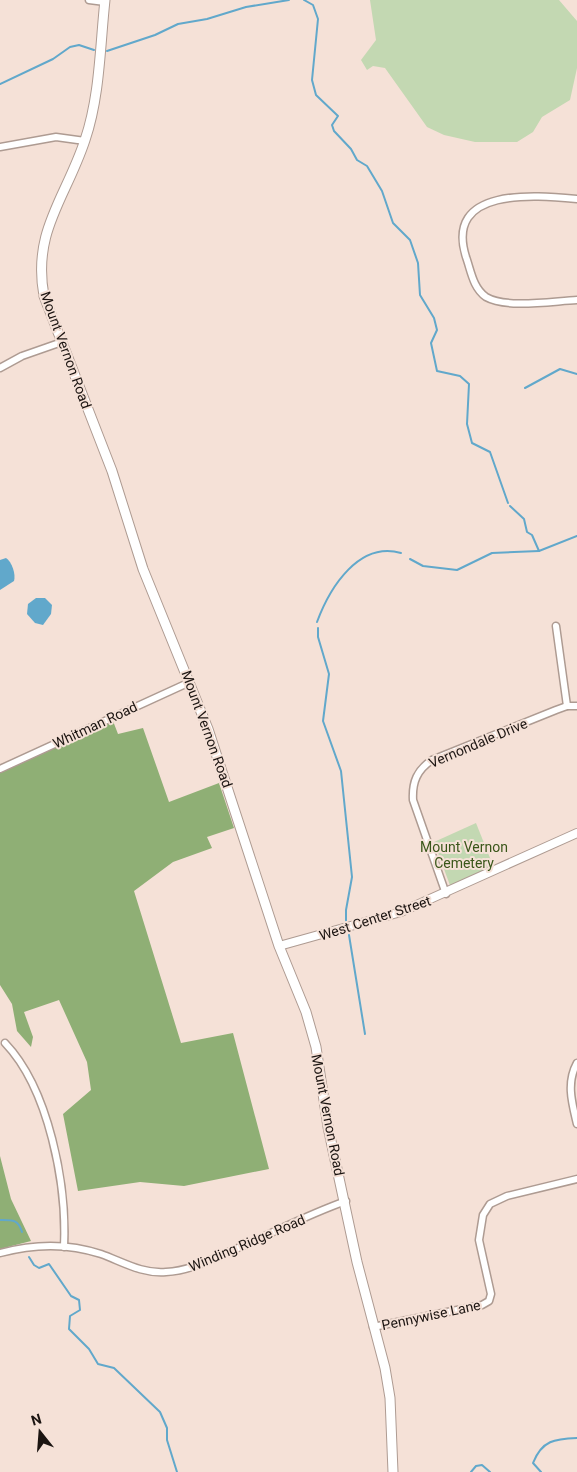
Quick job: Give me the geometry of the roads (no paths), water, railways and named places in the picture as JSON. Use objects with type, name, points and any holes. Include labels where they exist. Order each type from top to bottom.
[{"type":"main road","name":"Mount Vernon Road","points":[[105,1],[92,112],[85,141],[46,232],[42,254],[44,296],[112,472],[143,569],[217,753],[279,946],[306,1012],[316,1047],[328,1127],[373,1327],[385,1368],[390,1398],[393,1472]]},
{"type":"street","points":[[89,0],[105,1]]},
{"type":"street","points":[[0,147],[56,136],[85,141]]},
{"type":"street","points":[[577,199],[498,198],[480,205],[470,215],[462,229],[462,244],[477,289],[487,297],[502,302],[577,300]]},
{"type":"street","points":[[0,368],[22,356],[62,342]]},
{"type":"street","points":[[556,626],[567,706]]},
{"type":"street","name":"Whitman Road","points":[[0,769],[190,682]]},
{"type":"street","name":"Vernondale Drive","points":[[446,894],[412,800],[412,785],[417,774],[423,766],[432,760],[567,706],[577,706]]},
{"type":"street","name":"West Center Street","points":[[279,946],[401,912],[446,894],[577,833]]},
{"type":"street","points":[[5,1043],[15,1054],[46,1116],[65,1210],[64,1246]]},
{"type":"street","points":[[577,1063],[570,1075],[572,1105],[577,1124]]},
{"type":"street","name":"Pennywise Lane","points":[[373,1327],[482,1305],[489,1301],[491,1294],[479,1240],[483,1215],[490,1204],[507,1196],[577,1179]]},
{"type":"street","name":"Winding Ridge Road","points":[[0,1254],[41,1246],[64,1246],[100,1254],[137,1269],[152,1272],[180,1271],[215,1258],[346,1201]]},
{"type":"water","points":[[6,558],[13,568],[14,581],[0,590],[0,560]]},
{"type":"water","points":[[36,598],[45,598],[52,605],[51,614],[43,625],[35,623],[27,614],[28,604]]},
{"type":"waterway","points":[[107,51],[155,35],[178,24],[207,19],[246,7],[289,0]]},
{"type":"waterway","points":[[304,0],[313,5],[318,19],[312,80],[316,95],[338,116],[332,125],[334,131],[351,149],[357,160],[367,166],[382,191],[393,223],[410,240],[418,263],[420,295],[434,318],[437,330],[431,343],[437,371],[460,376],[469,384],[467,424],[472,443],[490,452],[508,503]]},
{"type":"waterway","points":[[0,84],[53,59],[70,47],[79,45],[94,50]]},
{"type":"waterway","points":[[525,388],[560,369],[577,374]]},
{"type":"waterway","points":[[510,506],[524,519],[527,532],[532,535],[539,551],[577,536]]},
{"type":"waterway","points":[[317,622],[338,582],[359,560],[372,554],[386,551],[401,553]]},
{"type":"waterway","points":[[410,559],[423,566],[457,570],[492,553],[539,551]]},
{"type":"waterway","points":[[318,628],[318,637],[329,674],[323,721],[341,771],[352,877],[346,910],[346,922]]},
{"type":"waterway","points":[[349,935],[365,1034]]},
{"type":"waterway","points":[[0,1220],[16,1222],[22,1232]]},
{"type":"waterway","points":[[29,1257],[34,1265],[39,1268],[49,1264],[71,1296],[79,1300],[80,1310],[70,1316],[69,1329],[89,1349],[98,1364],[114,1368],[160,1412],[167,1428],[167,1440],[177,1472]]},
{"type":"waterway","points":[[541,1472],[533,1463],[545,1445],[556,1440],[577,1438]]},
{"type":"waterway","points":[[471,1472],[476,1466],[482,1465],[490,1472]]},
{"type":"park label","name":"Mount Vernon Cemetery","points":[[464,856]]}]
